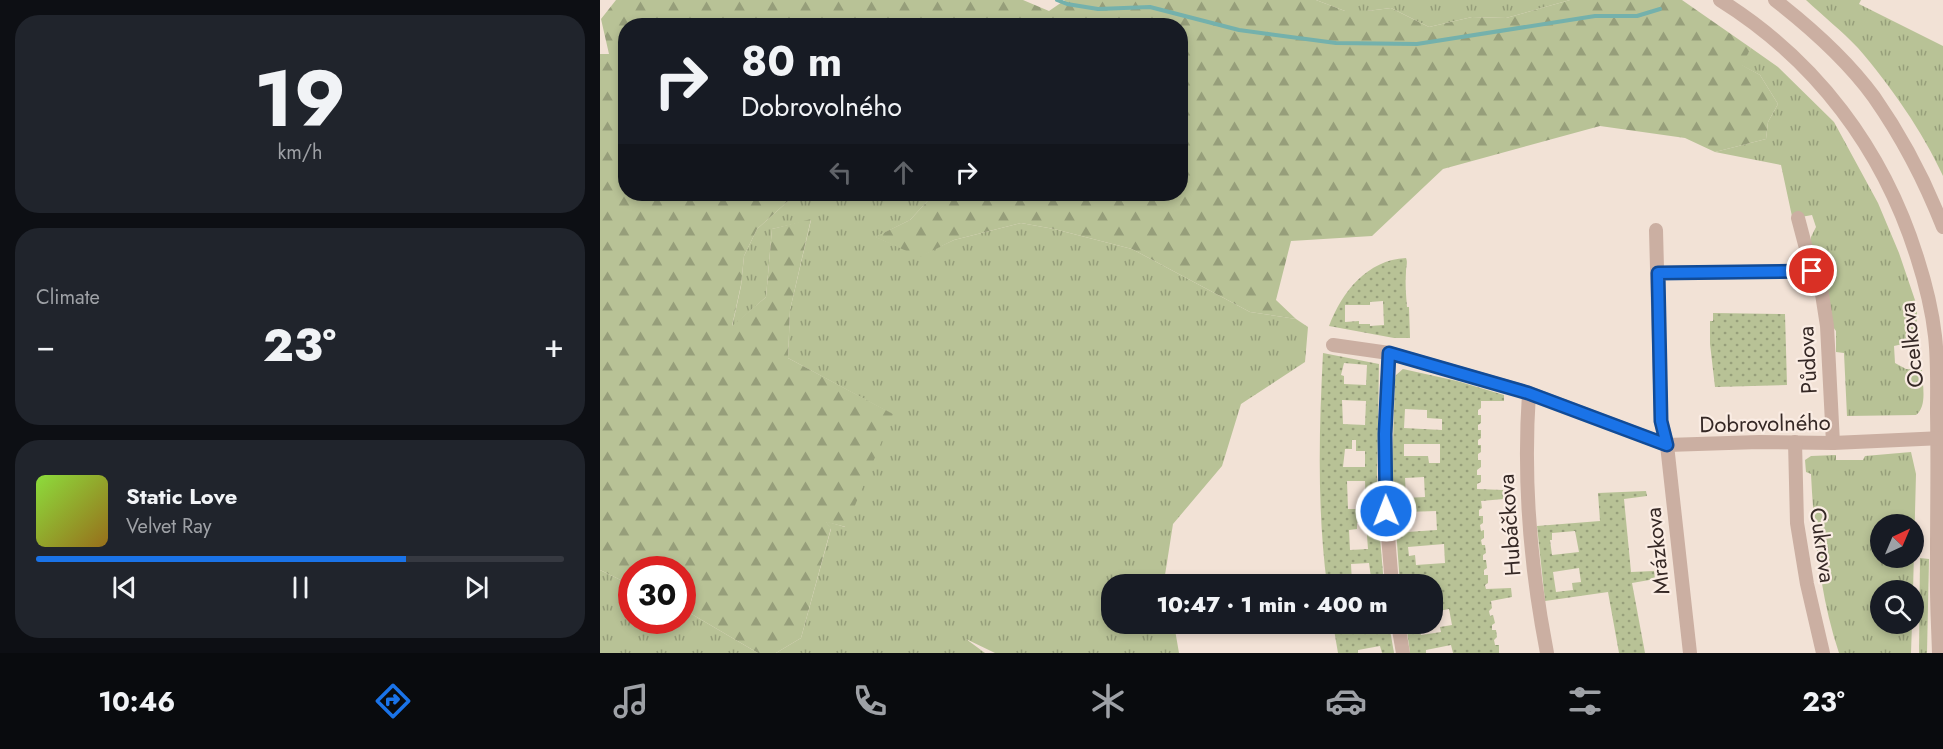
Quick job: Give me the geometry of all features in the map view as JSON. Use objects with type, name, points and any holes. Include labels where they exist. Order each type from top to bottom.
[{"type":"street","name":"Ocelkova","points":[[1720,0],[1768,35],[1821,84],[1867,146],[1907,226],[1924,280],[1935,336],[1936,559],[1939,653]]},
{"type":"street","points":[[1775,0],[1826,44],[1872,95],[1907,150],[1931,196],[1943,227]]},
{"type":"street","name":"Půdova","points":[[1798,218],[1823,292],[1833,443]]},
{"type":"street","name":"Mrázkova","points":[[1656,230],[1661,421],[1667,445],[1690,653]]},
{"type":"street","points":[[1658,273],[1815,273]]},
{"type":"street","name":"Dobrovolného","points":[[1333,345],[1389,353],[1528,393],[1667,445],[1833,443],[1935,438]]},
{"type":"street","points":[[1389,353],[1385,489],[1391,574]]},
{"type":"street","name":"Hubáčkova","points":[[1528,393],[1525,450],[1528,526],[1537,602],[1547,653]]},
{"type":"street","name":"Cukrova","points":[[1795,442],[1797,524],[1822,653]]},
{"type":"street","points":[[1400,634],[1403,653]]},
{"type":"green space","points":[[616,0],[1023,0],[1049,11],[1065,0],[1316,0],[1345,11],[1391,8],[1429,27],[1472,17],[1506,18],[1570,0],[1682,0],[1751,48],[1742,65],[1760,75],[1778,104],[1768,122],[1766,139],[1715,152],[1685,138],[1600,126],[1443,169],[1372,236],[1291,241],[1276,300],[1296,319],[1250,312],[1132,249],[1054,229],[1021,223],[954,240],[920,257],[875,237],[910,220],[928,201],[1188,201],[1188,18],[618,18],[618,201],[788,201],[757,229],[744,256],[741,285],[732,326],[766,297],[772,229],[811,219],[790,310],[788,358],[893,414],[846,527],[826,522],[831,528],[801,638],[776,653],[758,653],[696,617],[696,556],[618,556],[618,579],[600,570],[600,54],[609,54],[601,19]]},
{"type":"green space","points":[[1316,0],[1570,0],[1506,18],[1472,17],[1429,27],[1391,8],[1345,11]]},
{"type":"green space","points":[[1806,0],[1861,0],[1859,4],[1943,46],[1943,176],[1916,126],[1882,77],[1858,48]]},
{"type":"green space","points":[[1751,48],[1778,67],[1834,122],[1878,203],[1899,253],[1917,306],[1917,320],[1907,343],[1894,346],[1895,363],[1906,369],[1922,370],[1923,400],[1920,411],[1916,415],[1847,416],[1844,353],[1836,352],[1836,331],[1830,323],[1818,269],[1810,247],[1811,237],[1816,227],[1812,215],[1793,221],[1781,165],[1715,152],[1766,139],[1768,122],[1778,104],[1760,75],[1741,65]]},
{"type":"green space","points":[[788,201],[928,201],[910,220],[876,237],[920,256],[954,240],[1021,223],[1054,229],[1132,249],[1250,312],[1296,319],[1308,327],[1305,362],[1241,404],[1222,466],[1173,524],[1165,574],[1101,574],[1101,634],[1176,634],[1179,653],[995,653],[966,639],[985,653],[776,653],[801,638],[831,529],[825,521],[845,527],[892,414],[788,358],[790,310],[811,220],[772,229],[766,297],[732,327],[741,286],[744,256],[757,229]]},
{"type":"green space","points":[[1406,258],[1407,260],[1406,290],[1410,338],[1394,338],[1329,326],[1341,301],[1358,280],[1368,271],[1392,260]],"holes":[[[1383,301],[1384,325],[1370,326],[1370,324],[1359,324],[1359,321],[1345,322],[1345,305],[1370,305],[1370,302]]]},
{"type":"green space","points":[[1713,313],[1785,314],[1787,385],[1715,387],[1710,344],[1710,321],[1713,321]]},
{"type":"green space","points":[[1323,353],[1379,364],[1377,474],[1383,574],[1370,574],[1369,563],[1351,564],[1351,574],[1326,574],[1320,498]],"holes":[[[1344,363],[1367,365],[1366,385],[1344,384],[1344,376],[1341,375]],[[1342,400],[1366,401],[1365,425],[1343,424]],[[1352,440],[1356,440],[1356,451],[1365,451],[1365,467],[1343,467],[1345,449],[1352,449]],[[1347,481],[1365,481],[1366,509],[1348,509]],[[1366,522],[1368,549],[1350,550],[1349,530],[1357,529],[1357,523]]]},
{"type":"green space","points":[[1403,369],[1457,381],[1504,395],[1504,401],[1481,401],[1481,408],[1478,410],[1478,415],[1481,415],[1478,430],[1481,430],[1481,438],[1478,440],[1478,445],[1481,445],[1481,452],[1478,454],[1478,460],[1481,460],[1481,467],[1477,470],[1477,475],[1481,475],[1481,482],[1477,484],[1477,489],[1503,490],[1504,499],[1481,501],[1482,508],[1479,510],[1479,516],[1483,516],[1483,523],[1480,525],[1481,531],[1484,530],[1484,538],[1481,540],[1482,545],[1485,545],[1486,553],[1483,555],[1483,560],[1486,560],[1487,568],[1484,570],[1484,575],[1488,575],[1486,589],[1511,588],[1512,597],[1491,601],[1492,608],[1489,611],[1495,623],[1492,625],[1492,630],[1496,630],[1497,637],[1494,640],[1495,645],[1499,645],[1499,653],[1453,653],[1451,645],[1426,650],[1426,653],[1410,653],[1407,634],[1443,634],[1443,626],[1452,625],[1449,609],[1443,610],[1443,574],[1399,574],[1392,471],[1396,375]],"holes":[[[1405,409],[1427,410],[1427,418],[1442,419],[1442,430],[1404,428]],[[1404,444],[1440,444],[1440,463],[1429,463],[1428,456],[1404,456]],[[1424,477],[1425,497],[1406,498],[1405,478]],[[1436,511],[1437,530],[1407,532],[1406,512]],[[1444,544],[1445,563],[1416,565],[1415,555],[1409,556],[1408,547]]]},
{"type":"green space","points":[[1911,452],[1916,474],[1915,514],[1870,514],[1870,568],[1914,568],[1913,580],[1870,580],[1870,634],[1912,634],[1911,653],[1839,653],[1832,631],[1816,542],[1811,474],[1806,472],[1805,460],[1811,456],[1836,455],[1836,460],[1863,460],[1865,456]]},
{"type":"green space","points":[[1646,491],[1647,496],[1624,499],[1631,572],[1654,571],[1655,579],[1632,583],[1645,653],[1619,653],[1608,592],[1545,601],[1537,526],[1600,521],[1598,493]],"holes":[[[1575,531],[1579,552],[1552,555],[1550,540],[1552,540],[1552,533]],[[1579,568],[1581,582],[1572,583],[1573,590],[1556,592],[1553,572]]]},
{"type":"green space","points":[[1924,558],[1929,559],[1927,653],[1919,653],[1919,634],[1924,634],[1924,580],[1920,580],[1920,568],[1924,568]]},
{"type":"green space","points":[[600,570],[618,579],[618,634],[696,634],[696,617],[758,653],[600,653]]},
{"type":"green space","points":[[1335,634],[1391,634],[1394,653],[1382,653],[1380,646],[1358,650],[1358,653],[1338,653]]},
{"type":"waterway","points":[[1057,0],[1098,9],[1150,7],[1239,30],[1336,43],[1417,44],[1595,16],[1637,16],[1660,9]]},
{"type":"route","points":[[1386,511],[1385,434],[1389,353],[1528,393],[1667,445],[1661,421],[1658,273],[1812,271]]}]
